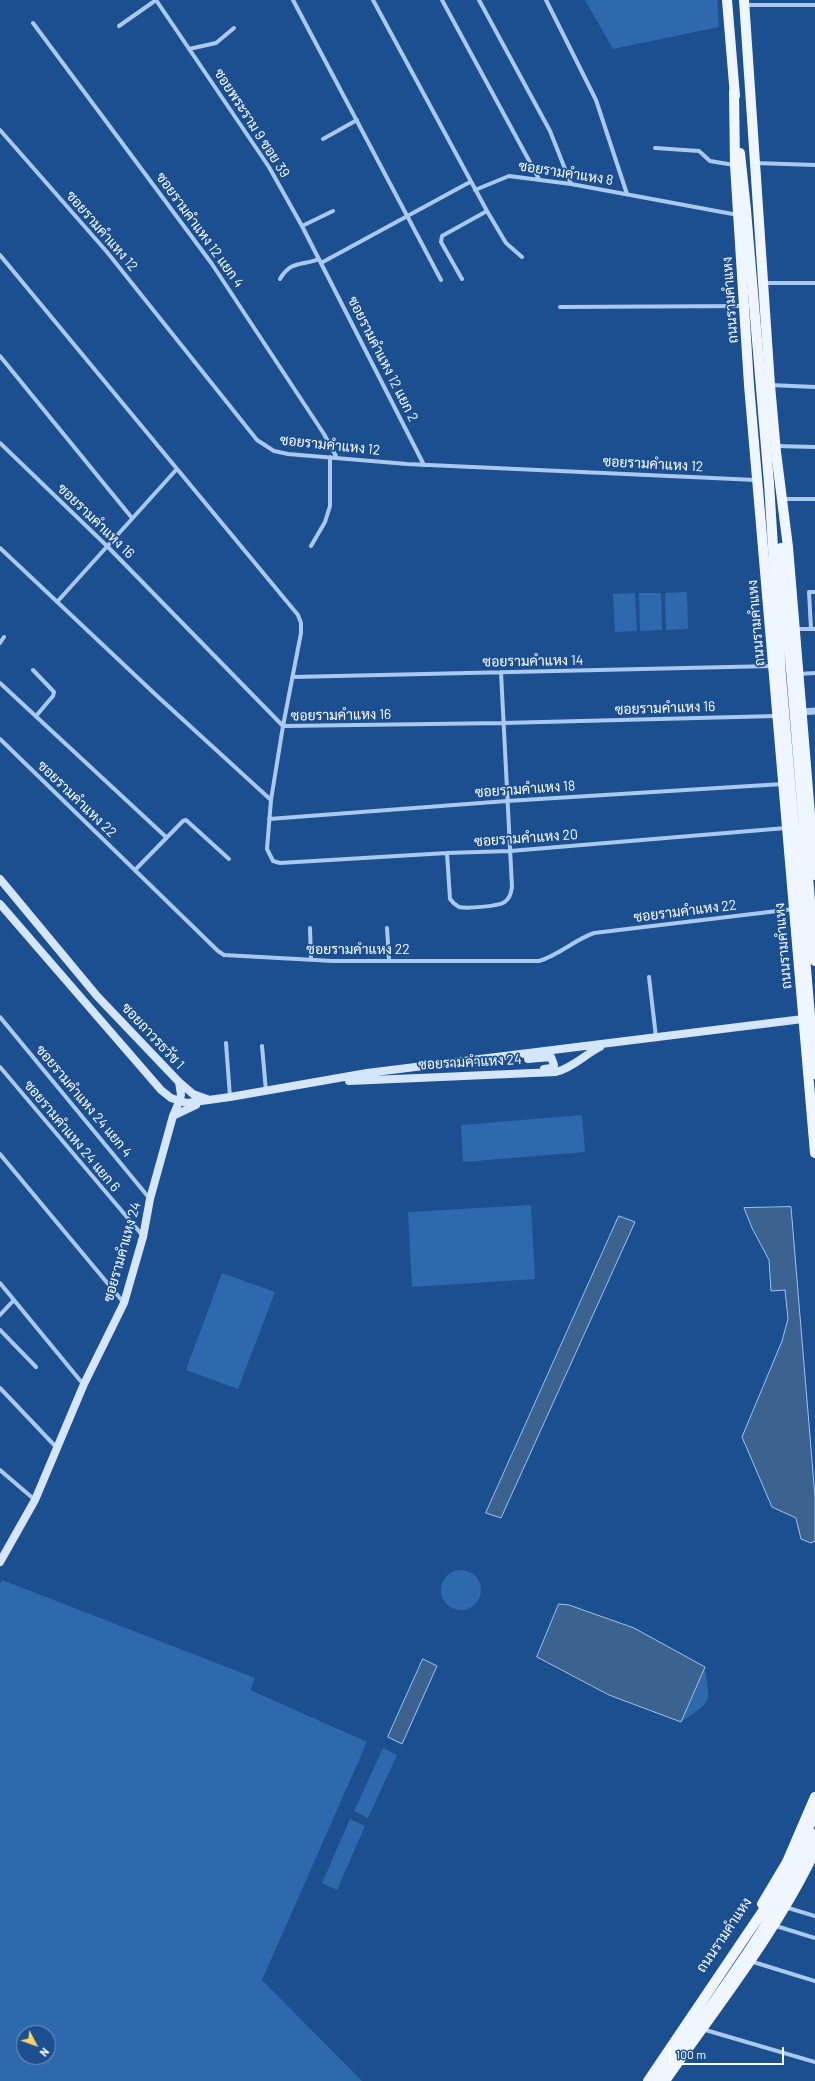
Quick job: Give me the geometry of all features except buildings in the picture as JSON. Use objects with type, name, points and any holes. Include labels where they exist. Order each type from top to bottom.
[{"type":"main road","name":"ถนนรามคำแหง","points":[[727,0],[742,212],[770,490],[781,676],[815,1074]]},
{"type":"main road","points":[[744,3],[770,384],[776,449],[781,548],[815,961]]},
{"type":"main road","name":"ถนนรามคำแหง","points":[[734,90],[735,165],[742,212],[744,306],[802,1019],[815,1153]]},
{"type":"main road","points":[[776,449],[783,499],[796,630],[802,712],[809,777],[815,875]]},
{"type":"main road","points":[[789,851],[813,848]]},
{"type":"main road","name":"ซอยถาวรธวัช 1","points":[[0,879],[97,996],[178,1082],[181,1095],[179,1102],[161,1090],[0,904]]},
{"type":"main road","points":[[86,1005],[90,1008],[94,1007],[99,1002],[97,996]]},
{"type":"main road","points":[[802,1019],[815,1014]]},
{"type":"main road","name":"ซอยรามคำแหง 24","points":[[0,1562],[2,1552],[35,1500],[84,1384],[124,1303],[143,1237],[150,1199],[173,1116],[179,1102],[188,1103],[212,1100],[328,1080],[482,1059],[802,1019]]},
{"type":"main road","name":"ซอยรามคำแหง 24","points":[[328,1080],[344,1081],[556,1072],[565,1070],[606,1044]]},
{"type":"main road","points":[[482,1059],[509,1061],[551,1057],[554,1065],[551,1068],[535,1072]]},
{"type":"main road","points":[[178,1082],[193,1094],[212,1100]]},
{"type":"main road","points":[[161,1090],[171,1106],[173,1116],[187,1108],[212,1100]]},
{"type":"main road","name":"ถนนรามคำแหง","points":[[642,2081],[758,1911],[787,1862],[815,1797]]},
{"type":"main road","name":"ถนนรามคำแหง","points":[[648,2081],[779,1888],[796,1857],[815,1813]]},
{"type":"main road","name":"ถนนรามคำแหง","points":[[658,2081],[764,1927],[799,1867],[815,1834]]},
{"type":"main road","points":[[664,2081],[749,1961],[811,1868],[815,1851]]},
{"type":"main road","points":[[758,1911],[774,1923]]},
{"type":"main road","points":[[746,1930],[764,1939]]},
{"type":"main road","points":[[724,1961],[741,1972]]},
{"type":"main road","points":[[713,1977],[730,1988]]},
{"type":"street","points":[[118,26],[156,0]]},
{"type":"street","name":"ซอยพระราม 9 ซอย 39","points":[[156,0],[232,110],[269,167],[321,263]]},
{"type":"street","points":[[293,0],[441,280]]},
{"type":"street","points":[[373,0],[470,182],[506,243],[522,257]]},
{"type":"street","points":[[442,0],[539,179]]},
{"type":"street","points":[[479,0],[550,131],[571,184]]},
{"type":"street","points":[[546,1],[596,100],[627,194]]},
{"type":"street","points":[[744,3],[815,5]]},
{"type":"street","name":"ซอยรามคำแหง 12 แยก 4","points":[[33,23],[212,264],[324,434],[337,458]]},
{"type":"street","points":[[189,49],[216,43],[234,28]]},
{"type":"street","points":[[323,139],[357,120]]},
{"type":"street","name":"ซอยรามคำแหง 12","points":[[1,132],[107,252],[257,440],[265,447],[281,453],[424,465],[758,480]]},
{"type":"street","points":[[655,148],[699,151],[710,161],[735,165]]},
{"type":"street","points":[[755,163],[815,165]]},
{"type":"street","name":"ซอยรามคำแหง 8","points":[[475,190],[509,176],[539,179],[742,212]]},
{"type":"street","points":[[321,263],[470,182]]},
{"type":"street","points":[[302,226],[334,211]]},
{"type":"street","points":[[462,279],[441,242],[442,236],[487,211]]},
{"type":"street","points":[[0,255],[176,470],[298,615],[302,633],[283,726],[269,819]]},
{"type":"street","points":[[280,279],[288,268],[300,263],[309,263],[319,259]]},
{"type":"street","name":"ซอยรามคำแหง 12 แยก 2","points":[[321,263],[424,465]]},
{"type":"street","points":[[763,283],[815,283]]},
{"type":"street","points":[[560,307],[744,306]]},
{"type":"street","points":[[0,356],[132,518]]},
{"type":"street","points":[[770,384],[815,388]]},
{"type":"street","name":"ซอยรามคำแหง 16","points":[[0,443],[107,546],[283,726],[503,723],[777,716]]},
{"type":"street","points":[[776,449],[815,447]]},
{"type":"street","points":[[311,546],[325,522],[330,506],[330,458]]},
{"type":"street","points":[[57,602],[176,470]]},
{"type":"street","points":[[783,499],[815,499]]},
{"type":"street","points":[[0,548],[156,695],[272,800]]},
{"type":"street","points":[[796,630],[813,629],[809,592],[815,592]]},
{"type":"street","points":[[0,643],[4,637]]},
{"type":"street","name":"ซอยรามคำแหง 14","points":[[293,678],[774,666]]},
{"type":"street","points":[[33,670],[54,692],[53,696],[36,716]]},
{"type":"street","points":[[447,853],[450,899],[454,904],[460,907],[494,905],[504,902],[510,896],[512,887],[501,672]]},
{"type":"street","points":[[799,674],[815,673]]},
{"type":"street","points":[[0,683],[166,837]]},
{"type":"street","points":[[802,712],[815,711]]},
{"type":"street","name":"ซอยรามคำแหง 22","points":[[0,740],[218,951],[224,955],[311,960],[539,961],[549,958],[585,936],[594,933],[794,909]]},
{"type":"street","name":"ซอยรามคำแหง 18","points":[[269,819],[507,801],[783,784]]},
{"type":"street","name":"ซอยรามคำแหง 20","points":[[269,819],[267,849],[273,861],[280,863],[447,853],[510,851],[787,828]]},
{"type":"street","points":[[135,870],[166,837],[186,820],[229,859]]},
{"type":"street","points":[[310,928],[311,960]]},
{"type":"street","points":[[387,928],[389,960]]},
{"type":"street","points":[[649,977],[656,1037]]},
{"type":"street","name":"ซอยรามคำแหง 24 แยก 4","points":[[0,1017],[150,1199]]},
{"type":"street","points":[[226,1043],[230,1097]]},
{"type":"street","points":[[262,1046],[266,1091]]},
{"type":"street","name":"ซอยรามคำแหง 24 แยก 6","points":[[0,1067],[143,1237]]},
{"type":"street","points":[[0,1154],[124,1303]]},
{"type":"street","points":[[0,1283],[84,1384]]},
{"type":"street","points":[[0,1315],[14,1300]]},
{"type":"street","points":[[0,1330],[36,1368]]},
{"type":"street","points":[[0,1388],[57,1448]]},
{"type":"street","points":[[0,1470],[35,1500]]},
{"type":"street","points":[[785,1907],[815,1916]]},
{"type":"street","points":[[774,1923],[815,1938]]},
{"type":"street","points":[[749,1961],[815,1981]]},
{"type":"street","points":[[701,2029],[815,2062]]},
{"type":"shaded area","points":[[585,0],[717,0],[719,27],[613,49]]},
{"type":"shaded area","points":[[687,592],[688,629],[666,630],[665,593]]},
{"type":"shaded area","points":[[635,593],[637,631],[615,632],[613,594]]},
{"type":"shaded area","points":[[639,593],[661,593],[662,630],[640,631]]},
{"type":"shaded area","points":[[582,1115],[585,1152],[463,1162],[461,1125]]},
{"type":"shaded area","points":[[531,1205],[535,1279],[412,1287],[408,1212]]},
{"type":"shaded area","points":[[791,1207],[815,1497],[815,1541],[811,1543],[801,1539],[796,1518],[772,1507],[742,1437],[782,1341],[788,1319],[785,1290],[771,1291],[769,1260],[752,1228],[744,1208]]},
{"type":"shaded area","points":[[619,1216],[635,1222],[501,1518],[486,1513]]},
{"type":"shaded area","points":[[222,1273],[275,1292],[238,1389],[186,1370]]},
{"type":"shaded area","points":[[465,1570],[472,1573],[478,1579],[481,1590],[480,1598],[472,1607],[465,1610],[457,1610],[450,1607],[442,1598],[441,1586],[444,1579],[453,1571]]},
{"type":"shaded area","points":[[2,1580],[255,1678],[250,1690],[367,1742],[262,1980],[362,2081],[0,2081],[0,1584]]},
{"type":"shaded area","points":[[559,1604],[569,1605],[634,1628],[705,1667],[681,1722],[609,1695],[537,1657]]},
{"type":"shaded area","points":[[423,1659],[437,1666],[402,1744],[388,1737]]},
{"type":"shaded area","points":[[705,1667],[708,1689],[707,1701],[699,1710],[681,1722]]},
{"type":"shaded area","points":[[383,1748],[397,1755],[368,1818],[354,1811]]},
{"type":"shaded area","points":[[350,1819],[365,1826],[337,1890],[322,1883]]}]
